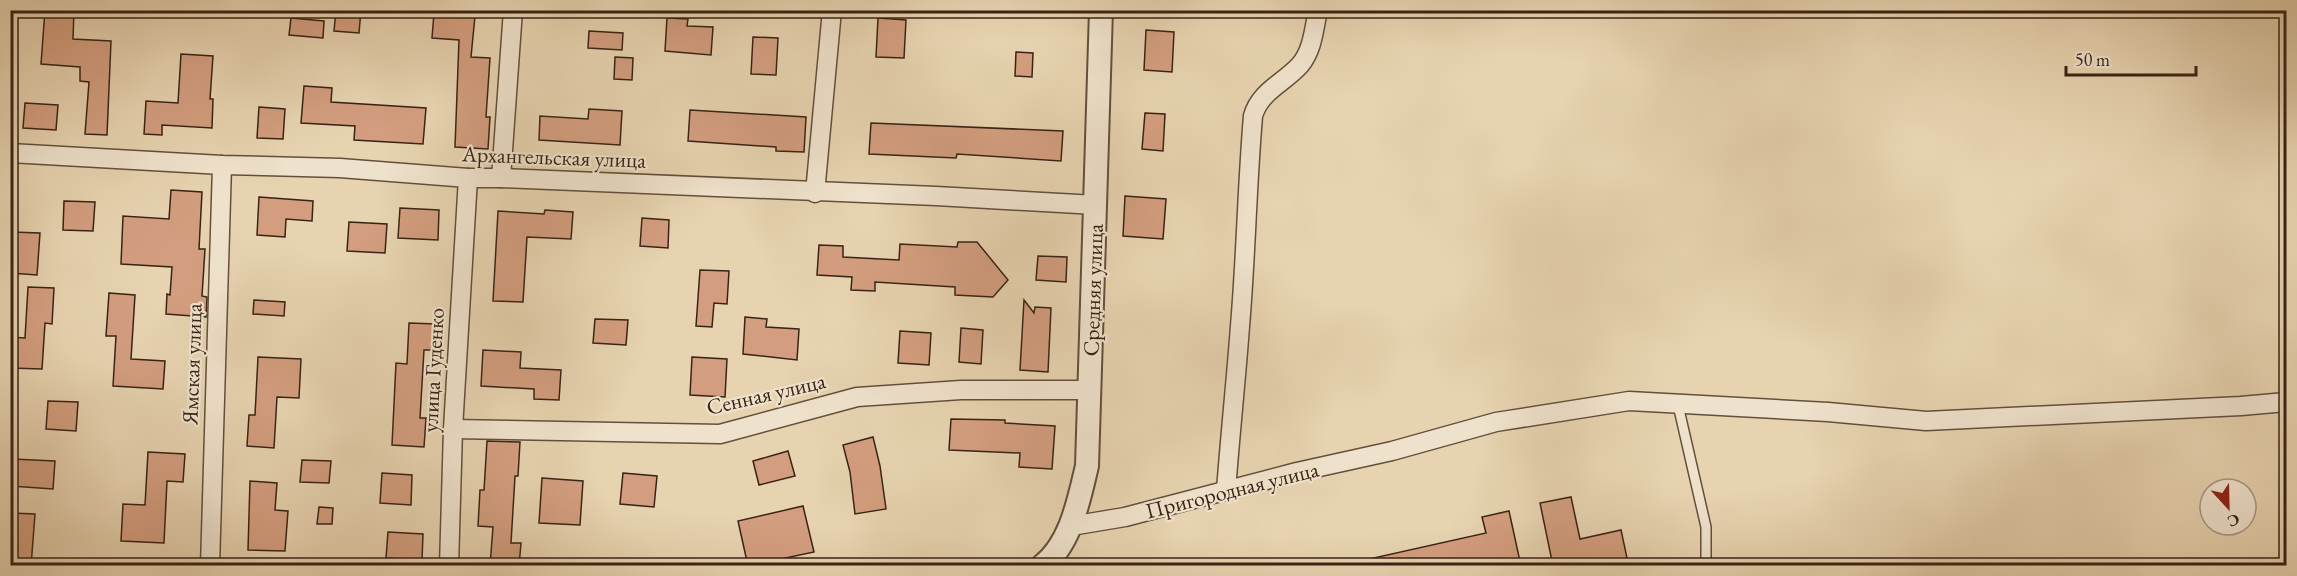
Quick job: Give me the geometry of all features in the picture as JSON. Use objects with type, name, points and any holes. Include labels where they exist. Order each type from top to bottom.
[{"type":"street","points":[[501,178],[513,10]]},
{"type":"street","points":[[815,193],[832,10]]},
{"type":"street","name":"Средняя улица","points":[[1045,563],[1071,526],[1087,466],[1101,10]]},
{"type":"street","points":[[1226,490],[1240,325],[1246,190],[1253,116],[1256,105],[1268,91],[1301,64],[1309,50],[1318,10]]},
{"type":"street","name":"Архангельская улица","points":[[10,153],[222,165],[340,168],[468,178],[936,196],[1096,206]]},
{"type":"street","name":"Ямская улица","points":[[210,566],[222,165]]},
{"type":"street","name":"улица Гуденко","points":[[448,566],[453,429],[468,178]]},
{"type":"street","name":"Сенная улица","points":[[453,429],[720,434],[857,397],[961,390],[1090,390]]},
{"type":"street","name":"Пригородная улица","points":[[1071,526],[1125,517],[1297,472],[1392,451],[1496,422],[1629,401],[1828,412],[1926,421],[2286,402]]},
{"type":"lane","points":[[1678,405],[1706,527],[1706,566]]},
{"type":"building","points":[[45,10],[74,10],[73,39],[111,41],[107,135],[85,134],[89,82],[80,81],[80,67],[41,64]]},
{"type":"building","points":[[336,10],[361,10],[359,33],[334,31]]},
{"type":"building","points":[[434,13],[475,16],[471,57],[490,58],[486,117],[490,117],[488,149],[455,147],[459,40],[432,38]]},
{"type":"building","points":[[291,18],[324,21],[323,38],[289,35]]},
{"type":"building","points":[[667,18],[688,19],[687,26],[713,27],[711,55],[665,51]]},
{"type":"building","points":[[878,18],[906,20],[904,58],[876,57]]},
{"type":"building","points":[[1146,30],[1174,32],[1172,72],[1144,70]]},
{"type":"building","points":[[589,31],[623,33],[622,50],[588,48]]},
{"type":"building","points":[[753,37],[778,38],[776,75],[751,74]]},
{"type":"building","points":[[1016,52],[1033,53],[1032,77],[1015,76]]},
{"type":"building","points":[[181,54],[213,56],[210,99],[213,99],[212,128],[162,125],[162,135],[144,134],[146,101],[178,103]]},
{"type":"building","points":[[615,57],[633,58],[632,80],[614,79]]},
{"type":"building","points":[[304,86],[332,88],[331,102],[426,108],[423,144],[354,140],[355,126],[301,123]]},
{"type":"building","points":[[25,103],[58,105],[56,130],[23,128]]},
{"type":"building","points":[[259,107],[285,109],[283,139],[257,138]]},
{"type":"building","points":[[589,109],[622,111],[620,145],[539,140],[540,116],[588,119]]},
{"type":"building","points":[[690,110],[806,117],[804,152],[776,151],[776,147],[688,141]]},
{"type":"building","points":[[1145,113],[1165,114],[1163,151],[1142,149]]},
{"type":"building","points":[[871,123],[1063,131],[1061,161],[957,154],[956,158],[869,154]]},
{"type":"building","points":[[171,190],[202,192],[199,249],[205,249],[202,296],[207,297],[206,317],[166,314],[172,267],[121,264],[123,216],[169,219]]},
{"type":"building","points":[[1125,196],[1166,199],[1163,239],[1123,236]]},
{"type":"building","points":[[259,197],[313,201],[312,221],[286,219],[285,237],[257,235]]},
{"type":"building","points":[[64,201],[95,202],[93,231],[63,230]]},
{"type":"building","points":[[400,208],[439,210],[438,240],[398,238]]},
{"type":"building","points":[[545,210],[573,212],[571,239],[527,237],[523,302],[493,301],[498,211],[544,214]]},
{"type":"building","points":[[642,218],[669,220],[668,248],[640,246]]},
{"type":"building","points":[[349,222],[387,224],[385,253],[347,251]]},
{"type":"building","points":[[12,232],[40,233],[37,275],[10,273]]},
{"type":"building","points":[[958,242],[977,242],[1008,280],[993,297],[955,295],[955,287],[875,282],[875,291],[851,290],[852,277],[817,275],[819,245],[843,246],[843,257],[899,260],[900,244],[957,247]]},
{"type":"building","points":[[1038,256],[1067,257],[1066,282],[1036,280]]},
{"type":"building","points":[[700,270],[729,271],[727,304],[714,303],[712,327],[696,326]]},
{"type":"building","points":[[28,287],[54,288],[52,324],[45,323],[42,369],[10,368],[10,337],[25,338]]},
{"type":"building","points":[[109,293],[135,295],[131,359],[165,361],[163,389],[113,386],[116,336],[106,336]]},
{"type":"building","points":[[254,300],[285,302],[284,316],[253,314]]},
{"type":"building","points":[[1024,300],[1034,313],[1035,307],[1051,308],[1048,372],[1020,370]]},
{"type":"building","points":[[745,317],[767,319],[766,327],[799,329],[797,360],[743,354]]},
{"type":"building","points":[[595,319],[628,320],[626,345],[593,343]]},
{"type":"building","points":[[409,323],[436,324],[435,350],[424,350],[420,418],[426,418],[424,447],[392,445],[396,363],[407,364]]},
{"type":"building","points":[[961,328],[983,330],[981,364],[959,362]]},
{"type":"building","points":[[900,331],[931,333],[929,365],[898,363]]},
{"type":"building","points":[[483,350],[521,352],[520,368],[561,370],[559,400],[534,399],[534,389],[481,386]]},
{"type":"building","points":[[258,357],[301,359],[299,398],[277,397],[274,448],[247,446],[249,415],[255,415]]},
{"type":"building","points":[[692,357],[727,359],[725,397],[690,395]]},
{"type":"building","points":[[48,401],[78,402],[76,431],[46,429]]},
{"type":"building","points":[[951,419],[1005,420],[1005,423],[1055,426],[1052,469],[1019,467],[1020,453],[949,450]]},
{"type":"building","points":[[873,437],[886,509],[855,514],[850,472],[843,445]]},
{"type":"building","points":[[487,441],[520,442],[518,476],[515,476],[511,543],[521,543],[519,566],[490,566],[493,527],[478,526],[480,490],[484,490]]},
{"type":"building","points":[[788,451],[795,476],[759,485],[753,461]]},
{"type":"building","points":[[148,452],[185,454],[183,482],[167,481],[164,543],[121,541],[123,504],[145,505]]},
{"type":"building","points":[[12,459],[55,461],[53,489],[11,486]]},
{"type":"building","points":[[302,460],[331,461],[329,483],[300,482]]},
{"type":"building","points":[[382,473],[412,475],[411,505],[380,503]]},
{"type":"building","points":[[623,473],[657,476],[654,507],[620,504]]},
{"type":"building","points":[[542,478],[583,481],[580,525],[539,523]]},
{"type":"building","points":[[250,481],[277,483],[275,510],[288,511],[285,551],[248,550]]},
{"type":"building","points":[[1571,497],[1580,539],[1621,530],[1627,558],[1591,566],[1553,566],[1540,503]]},
{"type":"building","points":[[803,506],[814,552],[748,566],[738,521]]},
{"type":"building","points":[[319,507],[333,508],[332,524],[317,524]]},
{"type":"building","points":[[1509,511],[1521,566],[1493,566],[1492,561],[1474,566],[1369,566],[1369,559],[1486,533],[1482,517]]},
{"type":"building","points":[[10,513],[35,514],[31,566],[10,566]]},
{"type":"building","points":[[388,532],[423,534],[422,560],[386,558]]}]
